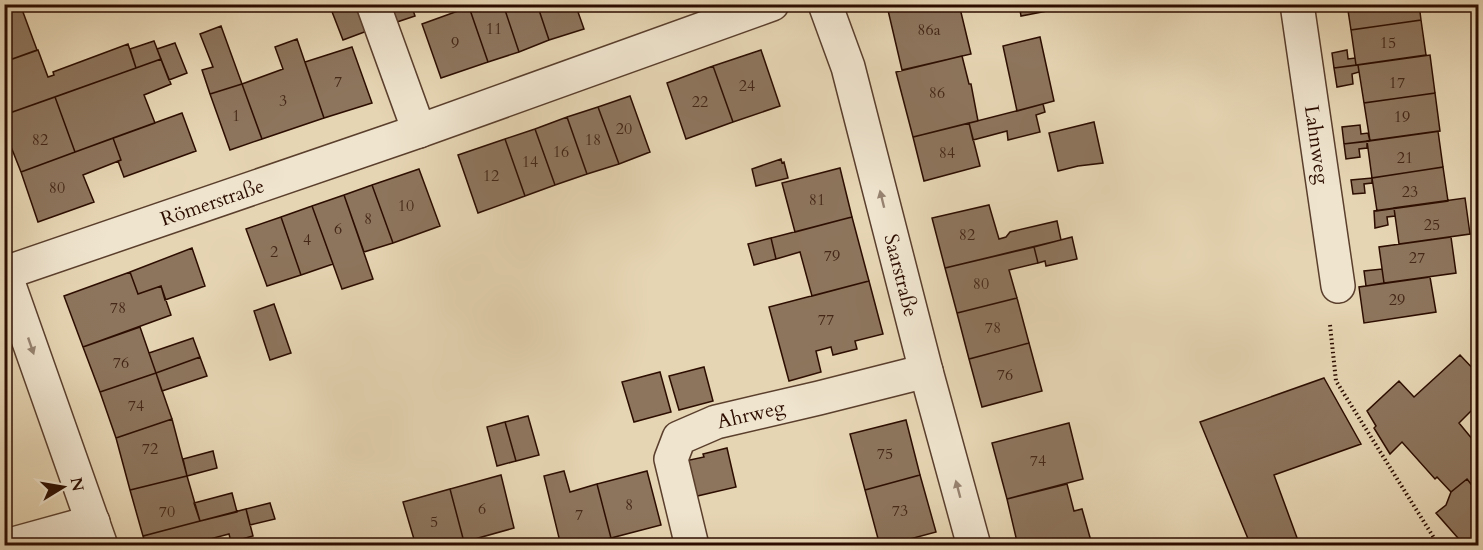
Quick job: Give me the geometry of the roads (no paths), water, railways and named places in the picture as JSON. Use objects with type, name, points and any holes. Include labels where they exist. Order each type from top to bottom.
[{"type":"street","points":[[373,4],[419,131]]},
{"type":"street","name":"Römerstraße","points":[[5,272],[419,131],[772,4]]},
{"type":"street","name":"Saarstraße","points":[[825,4],[848,67],[926,371],[974,546]]},
{"type":"street","name":"Lahnweg","points":[[1297,4],[1338,286]]},
{"type":"street","points":[[5,272],[97,534],[6,546]]},
{"type":"street","name":"Ahrweg","points":[[685,544],[671,459],[679,438],[716,422],[926,371]]}]
